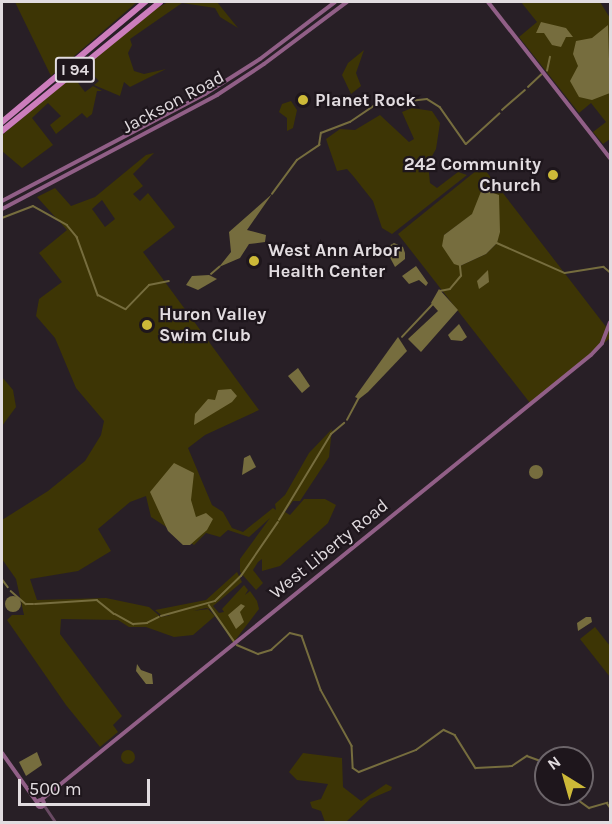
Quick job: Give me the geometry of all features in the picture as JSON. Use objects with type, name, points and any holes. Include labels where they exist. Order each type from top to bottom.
[{"type":"highway","name":"I 94","points":[[2,122],[145,2]]},
{"type":"highway","name":"I 94","points":[[2,131],[160,2]]},
{"type":"main road","points":[[336,2],[336,10]]},
{"type":"main road","name":"Jackson Road","points":[[2,201],[57,174],[193,100],[260,59],[336,2]]},
{"type":"main road","name":"Jackson Road","points":[[2,209],[190,110],[234,84],[347,2]]},
{"type":"main road","points":[[488,2],[610,158]]},
{"type":"main road","points":[[322,21],[327,14],[323,11]]},
{"type":"main road","points":[[257,69],[252,66],[260,59]]},
{"type":"main road","points":[[233,76],[237,80],[234,84]]},
{"type":"main road","points":[[190,110],[186,107],[193,100]]},
{"type":"main road","points":[[167,122],[176,114],[172,111]]},
{"type":"main road","points":[[125,143],[131,138],[127,134]]},
{"type":"main road","points":[[70,166],[72,173]]},
{"type":"main road","points":[[57,174],[62,175],[60,180]]},
{"type":"main road","name":"West Liberty Road","points":[[40,802],[591,356],[602,343],[610,322]]},
{"type":"main road","points":[[2,753],[40,802]]},
{"type":"street","points":[[40,802],[55,822]]},
{"type":"shaded area","points":[[15,2],[137,2],[51,76]]},
{"type":"shaded area","points":[[168,2],[217,2],[238,28],[220,17],[215,8],[182,3],[130,39],[132,45],[128,53],[134,71],[144,74],[166,69],[130,87],[124,82],[120,96],[94,85],[99,81],[91,73],[78,83],[85,92],[93,86],[102,91],[97,91],[92,114],[87,118],[82,113],[56,134],[50,125],[61,116],[48,103],[32,118],[53,145],[22,168],[2,151],[2,135],[147,14]]},
{"type":"shaded area","points":[[521,2],[600,2],[610,18],[610,139],[603,144],[593,132],[606,122],[591,103],[579,113],[519,37],[537,22]]},
{"type":"shaded area","points":[[541,22],[566,28],[573,37],[566,37],[561,47],[552,45],[544,33],[536,33]]},
{"type":"shaded area","points":[[608,25],[610,93],[592,100],[579,97],[570,81],[578,66],[573,54],[576,41],[592,38]]},
{"type":"shaded area","points":[[364,50],[356,73],[361,86],[351,94],[342,75],[348,63]]},
{"type":"shaded area","points":[[291,101],[297,110],[293,128],[287,131],[287,118],[279,112],[282,104]]},
{"type":"shaded area","points":[[412,108],[432,111],[440,123],[436,149],[428,163],[430,183],[437,188],[458,172],[467,175],[392,234],[382,228],[373,201],[354,177],[347,169],[337,171],[326,139],[340,129],[355,130],[380,115],[409,142],[414,139],[402,112]]},
{"type":"shaded area","points":[[154,153],[133,174],[143,186],[133,194],[140,201],[148,193],[175,227],[143,252],[259,410],[205,435],[188,448],[212,505],[223,512],[232,528],[243,532],[273,508],[276,510],[275,504],[285,495],[309,453],[332,429],[329,457],[300,501],[293,501],[285,512],[290,515],[304,499],[325,499],[336,505],[328,523],[280,566],[262,571],[262,559],[258,562],[253,570],[263,583],[256,590],[240,572],[240,559],[270,518],[249,537],[228,530],[220,537],[206,533],[194,545],[151,517],[146,496],[130,502],[98,529],[111,551],[78,571],[30,579],[37,600],[106,598],[149,607],[161,617],[171,615],[161,615],[155,610],[206,600],[237,572],[242,582],[213,606],[219,613],[224,612],[222,609],[244,585],[248,590],[245,595],[250,591],[257,601],[259,609],[233,643],[213,610],[206,608],[193,611],[208,609],[215,616],[193,635],[174,637],[146,627],[129,627],[118,620],[61,619],[60,634],[122,716],[113,725],[118,732],[100,747],[66,705],[7,620],[12,615],[24,615],[16,579],[2,559],[2,520],[48,491],[85,461],[101,435],[104,421],[76,388],[55,338],[36,316],[39,299],[62,282],[39,253],[67,230],[37,197],[55,188],[71,206],[95,197],[146,155]],"holes":[[[102,200],[115,219],[105,227],[92,209]]]},
{"type":"shaded area","points":[[482,166],[610,332],[610,338],[530,403],[398,234]],"holes":[[[499,195],[497,243],[486,254],[460,266],[444,235]]]},
{"type":"shaded area","points":[[482,189],[499,195],[500,232],[497,243],[486,254],[460,266],[454,264],[442,246],[444,235],[472,214]]},
{"type":"shaded area","points":[[272,194],[247,230],[266,235],[265,242],[249,244],[240,258],[219,267],[231,252],[229,232]]},
{"type":"shaded area","points":[[394,243],[403,247],[405,253],[405,259],[395,267],[385,248]]},
{"type":"shaded area","points":[[416,266],[428,283],[426,286],[419,280],[409,284],[402,276]]},
{"type":"shaded area","points":[[488,270],[489,282],[479,289],[477,281]]},
{"type":"shaded area","points":[[209,275],[217,279],[198,290],[186,285],[192,276]]},
{"type":"shaded area","points":[[439,289],[458,310],[421,352],[408,339],[438,311],[431,303]]},
{"type":"shaded area","points":[[459,324],[467,337],[462,341],[451,340],[448,335]]},
{"type":"shaded area","points":[[398,337],[407,351],[368,392],[359,399],[355,397]]},
{"type":"shaded area","points":[[298,368],[310,386],[302,393],[288,376]]},
{"type":"shaded area","points":[[2,377],[13,390],[16,407],[2,426]]},
{"type":"shaded area","points":[[231,389],[237,396],[232,402],[194,425],[195,414],[208,399],[215,400],[218,390]]},
{"type":"shaded area","points":[[250,455],[256,467],[242,475],[244,458]]},
{"type":"shaded area","points":[[174,463],[194,473],[191,500],[196,517],[206,513],[213,519],[207,530],[190,545],[183,545],[168,531],[150,492]]},
{"type":"shaded area","points":[[536,465],[541,467],[543,472],[541,477],[536,479],[531,477],[529,472],[531,467]]},
{"type":"shaded area","points":[[13,596],[21,604],[13,612],[5,604]]},
{"type":"shaded area","points":[[241,604],[245,606],[240,612],[244,622],[236,629],[228,615]]},
{"type":"shaded area","points":[[586,617],[591,617],[592,622],[578,631],[577,623]]},
{"type":"shaded area","points":[[595,627],[610,646],[610,677],[580,639]]},
{"type":"shaded area","points":[[137,664],[141,670],[152,674],[153,684],[146,684],[136,671]]},
{"type":"shaded area","points":[[128,750],[133,752],[135,757],[133,762],[128,764],[123,762],[121,757],[123,752]]},
{"type":"shaded area","points":[[37,752],[42,765],[26,776],[19,762]]},
{"type":"shaded area","points":[[303,753],[342,758],[343,787],[361,801],[386,784],[392,787],[391,790],[370,799],[346,822],[325,822],[321,811],[312,808],[310,802],[321,799],[328,784],[297,780],[289,772]]},
{"type":"waterway","points":[[547,71],[550,57]]},
{"type":"waterway","points":[[528,87],[541,75]]},
{"type":"waterway","points":[[502,110],[525,90]]},
{"type":"waterway","points":[[272,194],[297,160],[319,145],[321,133],[350,122],[375,105],[427,99],[440,107],[466,144],[499,114]]},
{"type":"waterway","points":[[2,218],[33,206],[67,225],[77,237],[98,295],[126,309],[149,285],[169,281]]},
{"type":"waterway","points":[[497,243],[565,273],[604,267],[610,272]]},
{"type":"waterway","points":[[440,291],[450,289],[461,276],[460,266]]},
{"type":"waterway","points":[[211,274],[219,267]]},
{"type":"waterway","points":[[402,337],[432,305]]},
{"type":"waterway","points":[[347,420],[358,399]]},
{"type":"waterway","points":[[279,520],[331,434],[344,423]]},
{"type":"waterway","points":[[161,616],[215,601],[241,576],[278,522]]},
{"type":"waterway","points":[[2,579],[8,587]]},
{"type":"waterway","points":[[11,591],[26,604],[33,604]]},
{"type":"waterway","points":[[35,604],[97,600],[114,614]]},
{"type":"waterway","points":[[209,605],[234,641]]},
{"type":"waterway","points":[[115,614],[133,624],[147,623],[159,617]]},
{"type":"waterway","points":[[237,645],[258,654],[271,650],[290,633],[302,636],[321,690],[352,746],[353,768],[359,772],[416,750],[444,730],[455,735],[476,768],[512,766],[527,756],[534,759]]},
{"type":"waterway","points":[[586,806],[589,808],[607,803],[610,807]]},
{"type":"place","name":"Planet Rock","points":[[303,100]]},
{"type":"place","name":"242 Community Church","points":[[553,175]]},
{"type":"place","name":"West Ann Arbor Health Center","points":[[254,261]]},
{"type":"place","name":"Huron Valley Swim Club","points":[[147,325]]}]
